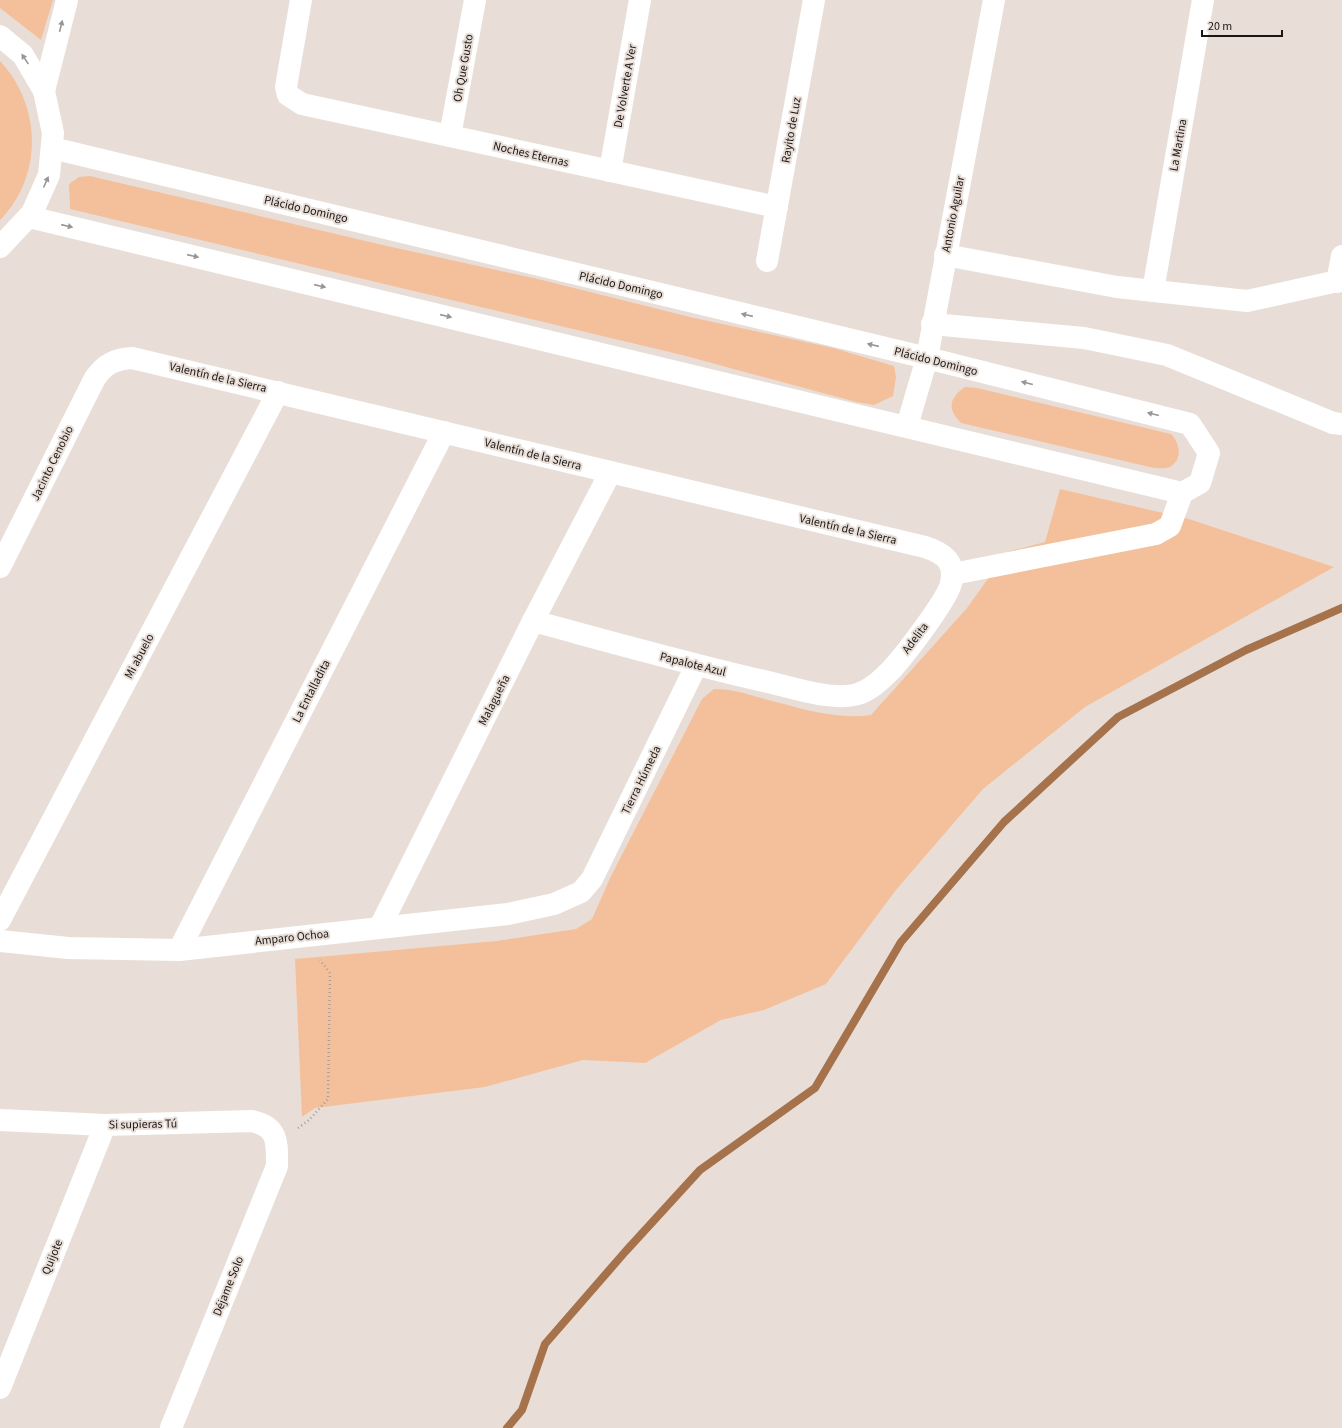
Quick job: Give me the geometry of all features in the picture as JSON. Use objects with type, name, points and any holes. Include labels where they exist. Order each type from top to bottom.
[{"type":"street","points":[[44,91],[67,0]]},
{"type":"street","name":"Noches Eternas","points":[[301,0],[286,87],[288,95],[302,104],[777,208]]},
{"type":"street","name":"Oh Que Gusto","points":[[450,136],[475,0]]},
{"type":"street","name":"De Volverte A Ver","points":[[610,171],[640,0]]},
{"type":"street","name":"Rayito de Luz","points":[[767,261],[814,0]]},
{"type":"street","name":"Antonio Aguilar","points":[[907,426],[926,358],[994,0]]},
{"type":"street","name":"La Martina","points":[[1154,291],[1203,0]]},
{"type":"street","points":[[0,36],[23,55],[44,91],[53,132],[50,175],[29,217],[1,248]]},
{"type":"street","name":"Plácido Domingo","points":[[52,148],[926,358],[1190,424],[1209,452],[1200,483],[1182,493]]},
{"type":"street","points":[[29,217],[1182,493],[1170,526],[1156,534],[952,569]]},
{"type":"street","points":[[945,254],[1117,287],[1247,301],[1340,281],[1342,256]]},
{"type":"street","points":[[932,324],[1084,338],[1167,355],[1333,423],[1342,424]]},
{"type":"street","name":"Valentín de la Sierra","points":[[109,363],[120,359],[143,360],[610,473],[925,547],[945,556],[952,569]]},
{"type":"street","name":"Jacinto Cenobio","points":[[0,566],[83,400],[101,370],[109,363]]},
{"type":"street","name":"Mi abuelo","points":[[0,920],[278,392]]},
{"type":"street","name":"La Entalladita","points":[[179,950],[444,432]]},
{"type":"street","name":"Malagueña","points":[[380,927],[533,621],[610,473]]},
{"type":"street","name":"Adelita","points":[[855,695],[872,688],[892,669],[947,596],[952,569]]},
{"type":"street","name":"Papalote Azul","points":[[533,621],[696,666],[810,692],[836,696],[855,695]]},
{"type":"street","name":"Tierra Húmeda","points":[[581,892],[592,879],[605,856],[696,666]]},
{"type":"street","name":"Amparo Ochoa","points":[[0,941],[68,948],[179,950],[516,912],[554,904],[581,892]]},
{"type":"street","name":"Si supieras Tú","points":[[0,1120],[105,1125],[252,1121],[262,1123],[271,1130],[277,1141]]},
{"type":"street","name":"Quijote","points":[[0,1388],[105,1125]]},
{"type":"street","name":"Déjame Solo","points":[[171,1428],[277,1166],[277,1141]]},
{"type":"path","points":[[277,1141],[309,1120],[328,1099],[330,973],[314,952],[295,937]]},
{"type":"shaded area","points":[[0,0],[53,0],[41,40],[0,8]]},
{"type":"shaded area","points":[[0,61],[14,79],[23,98],[30,119],[32,140],[30,162],[24,182],[14,202],[0,220]]},
{"type":"shaded area","points":[[90,176],[387,246],[538,279],[690,317],[833,348],[894,366],[896,377],[893,396],[874,405],[856,402],[682,355],[70,209],[69,184],[79,177]]},
{"type":"shaded area","points":[[965,387],[977,388],[1171,434],[1178,446],[1179,451],[1177,460],[1170,467],[1154,468],[961,423],[953,413],[952,404],[956,395]]},
{"type":"shaded area","points":[[1060,489],[1189,519],[1334,567],[1085,707],[983,789],[896,890],[826,984],[764,1010],[721,1020],[645,1063],[583,1060],[485,1087],[315,1108],[302,1117],[295,959],[497,941],[576,929],[592,919],[611,876],[702,699],[714,689],[721,689],[740,692],[831,715],[871,715],[967,608],[1007,552],[1045,542]]},
{"type":"waterway","points":[[507,1428],[522,1410],[545,1344],[625,1252],[700,1170],[815,1088],[901,942],[1004,822],[1118,717],[1246,650],[1342,608]]}]
